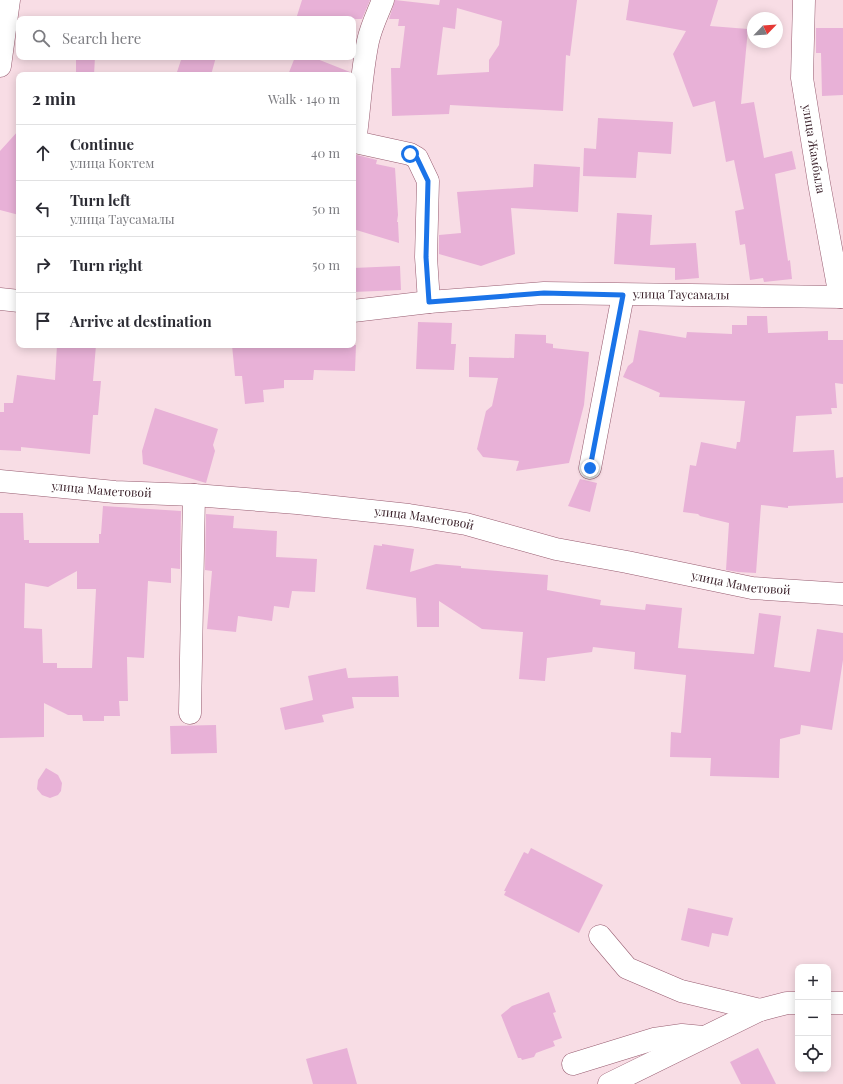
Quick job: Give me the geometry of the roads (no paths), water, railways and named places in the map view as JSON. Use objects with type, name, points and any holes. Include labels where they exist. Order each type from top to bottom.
[{"type":"street","points":[[0,63],[10,0]]},
{"type":"street","points":[[356,136],[360,112],[361,80],[368,39],[383,0]]},
{"type":"street","name":"улица Жамбыла","points":[[804,0],[802,78],[819,183],[841,297]]},
{"type":"street","points":[[356,142],[410,154],[417,158],[428,181],[426,257],[429,302]]},
{"type":"street","name":"улица Таусамалы","points":[[356,311],[429,302],[544,293],[841,297]]},
{"type":"street","points":[[590,468],[623,295]]},
{"type":"street","points":[[0,299],[16,301]]},
{"type":"street","name":"улица Маметовой","points":[[0,481],[114,492],[194,495],[297,503],[409,514],[466,524],[556,549],[752,588],[843,594]]},
{"type":"street","points":[[190,713],[194,495]]},
{"type":"street","points":[[600,936],[627,968],[681,990],[760,1010]]},
{"type":"street","points":[[609,1084],[760,1010],[787,1003],[795,1003]]},
{"type":"street","points":[[831,1003],[843,1003]]},
{"type":"street","points":[[573,1064],[654,1039],[682,1035],[706,1037]]}]
